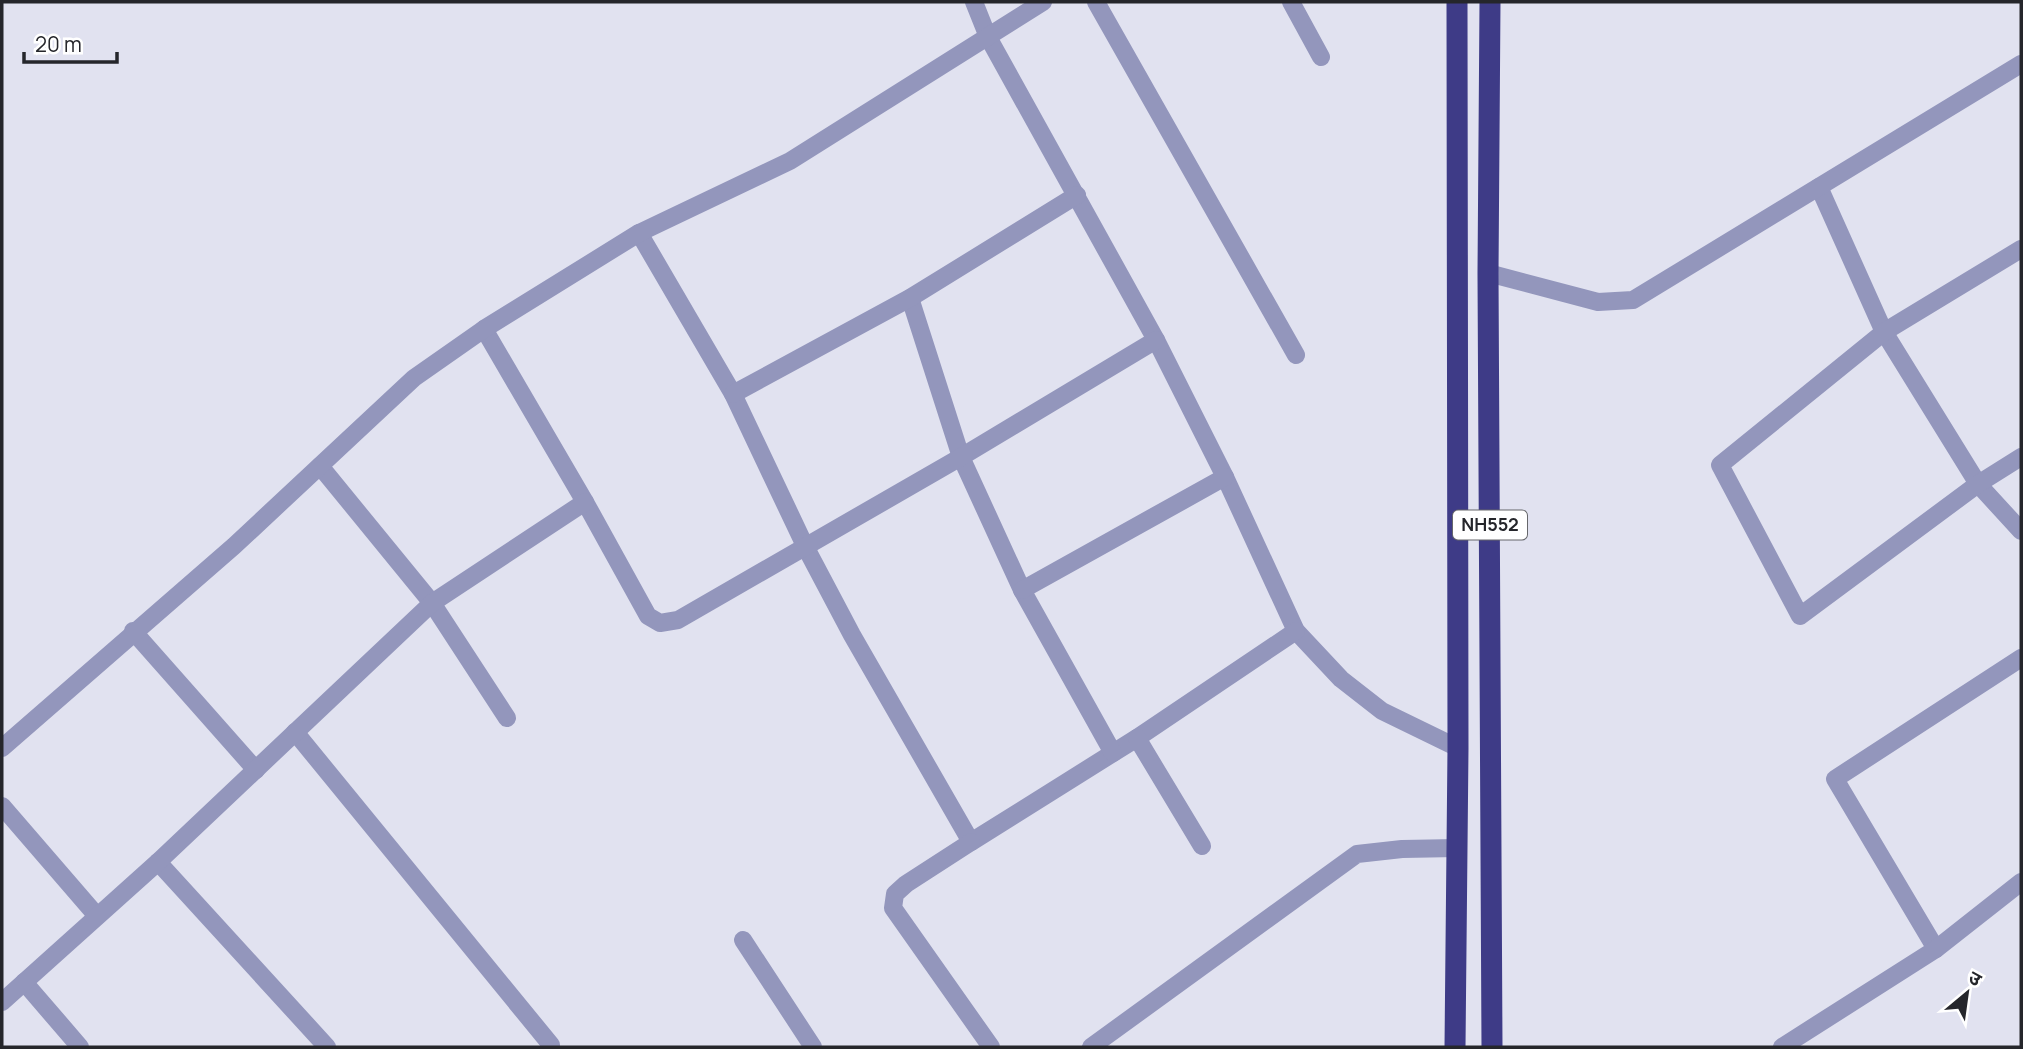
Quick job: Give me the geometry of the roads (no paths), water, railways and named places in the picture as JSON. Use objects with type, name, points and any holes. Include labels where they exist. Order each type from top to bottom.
[{"type":"highway","name":"NH552","points":[[1455,1047],[1458,748],[1457,2]]},
{"type":"highway","name":"NH552","points":[[1490,2],[1488,273],[1492,1047]]},
{"type":"street","points":[[974,2],[988,37],[1156,340],[1225,477],[1296,631],[1341,679],[1382,711],[1458,748]]},
{"type":"street","points":[[2,748],[234,546],[414,378],[484,329],[639,233],[790,162],[1043,2]]},
{"type":"street","points":[[1096,2],[1296,355]]},
{"type":"street","points":[[1291,2],[1321,58]]},
{"type":"street","points":[[1488,273],[1598,302],[1633,300],[2021,64]]},
{"type":"street","points":[[1819,187],[1884,332],[1978,484],[2021,531]]},
{"type":"street","points":[[733,394],[910,298],[1077,195]]},
{"type":"street","points":[[639,233],[733,394],[806,548],[852,635],[971,842]]},
{"type":"street","points":[[2021,249],[1884,332],[1720,465],[1800,616],[1978,484],[2021,457]]},
{"type":"street","points":[[910,298],[961,457],[1022,590],[1113,753]]},
{"type":"street","points":[[484,329],[648,616],[660,624],[678,620],[806,548],[1156,340]]},
{"type":"street","points":[[320,466],[432,603],[507,718]]},
{"type":"street","points":[[1022,590],[1225,477]]},
{"type":"street","points":[[2,1002],[158,862],[432,603],[585,502]]},
{"type":"street","points":[[134,631],[256,770]]},
{"type":"street","points":[[991,1047],[893,908],[895,894],[906,884],[1137,738],[1296,631]]},
{"type":"street","points":[[1936,949],[1835,779],[2021,659]]},
{"type":"street","points":[[296,732],[551,1045]]},
{"type":"street","points":[[1137,738],[1202,846]]},
{"type":"street","points":[[2,806],[97,916]]},
{"type":"street","points":[[1091,1047],[1356,854],[1402,849],[1457,848]]},
{"type":"street","points":[[158,862],[327,1047]]},
{"type":"street","points":[[1782,1047],[1936,949],[2021,882]]},
{"type":"street","points":[[743,940],[813,1047]]},
{"type":"street","points":[[24,982],[80,1047]]}]
